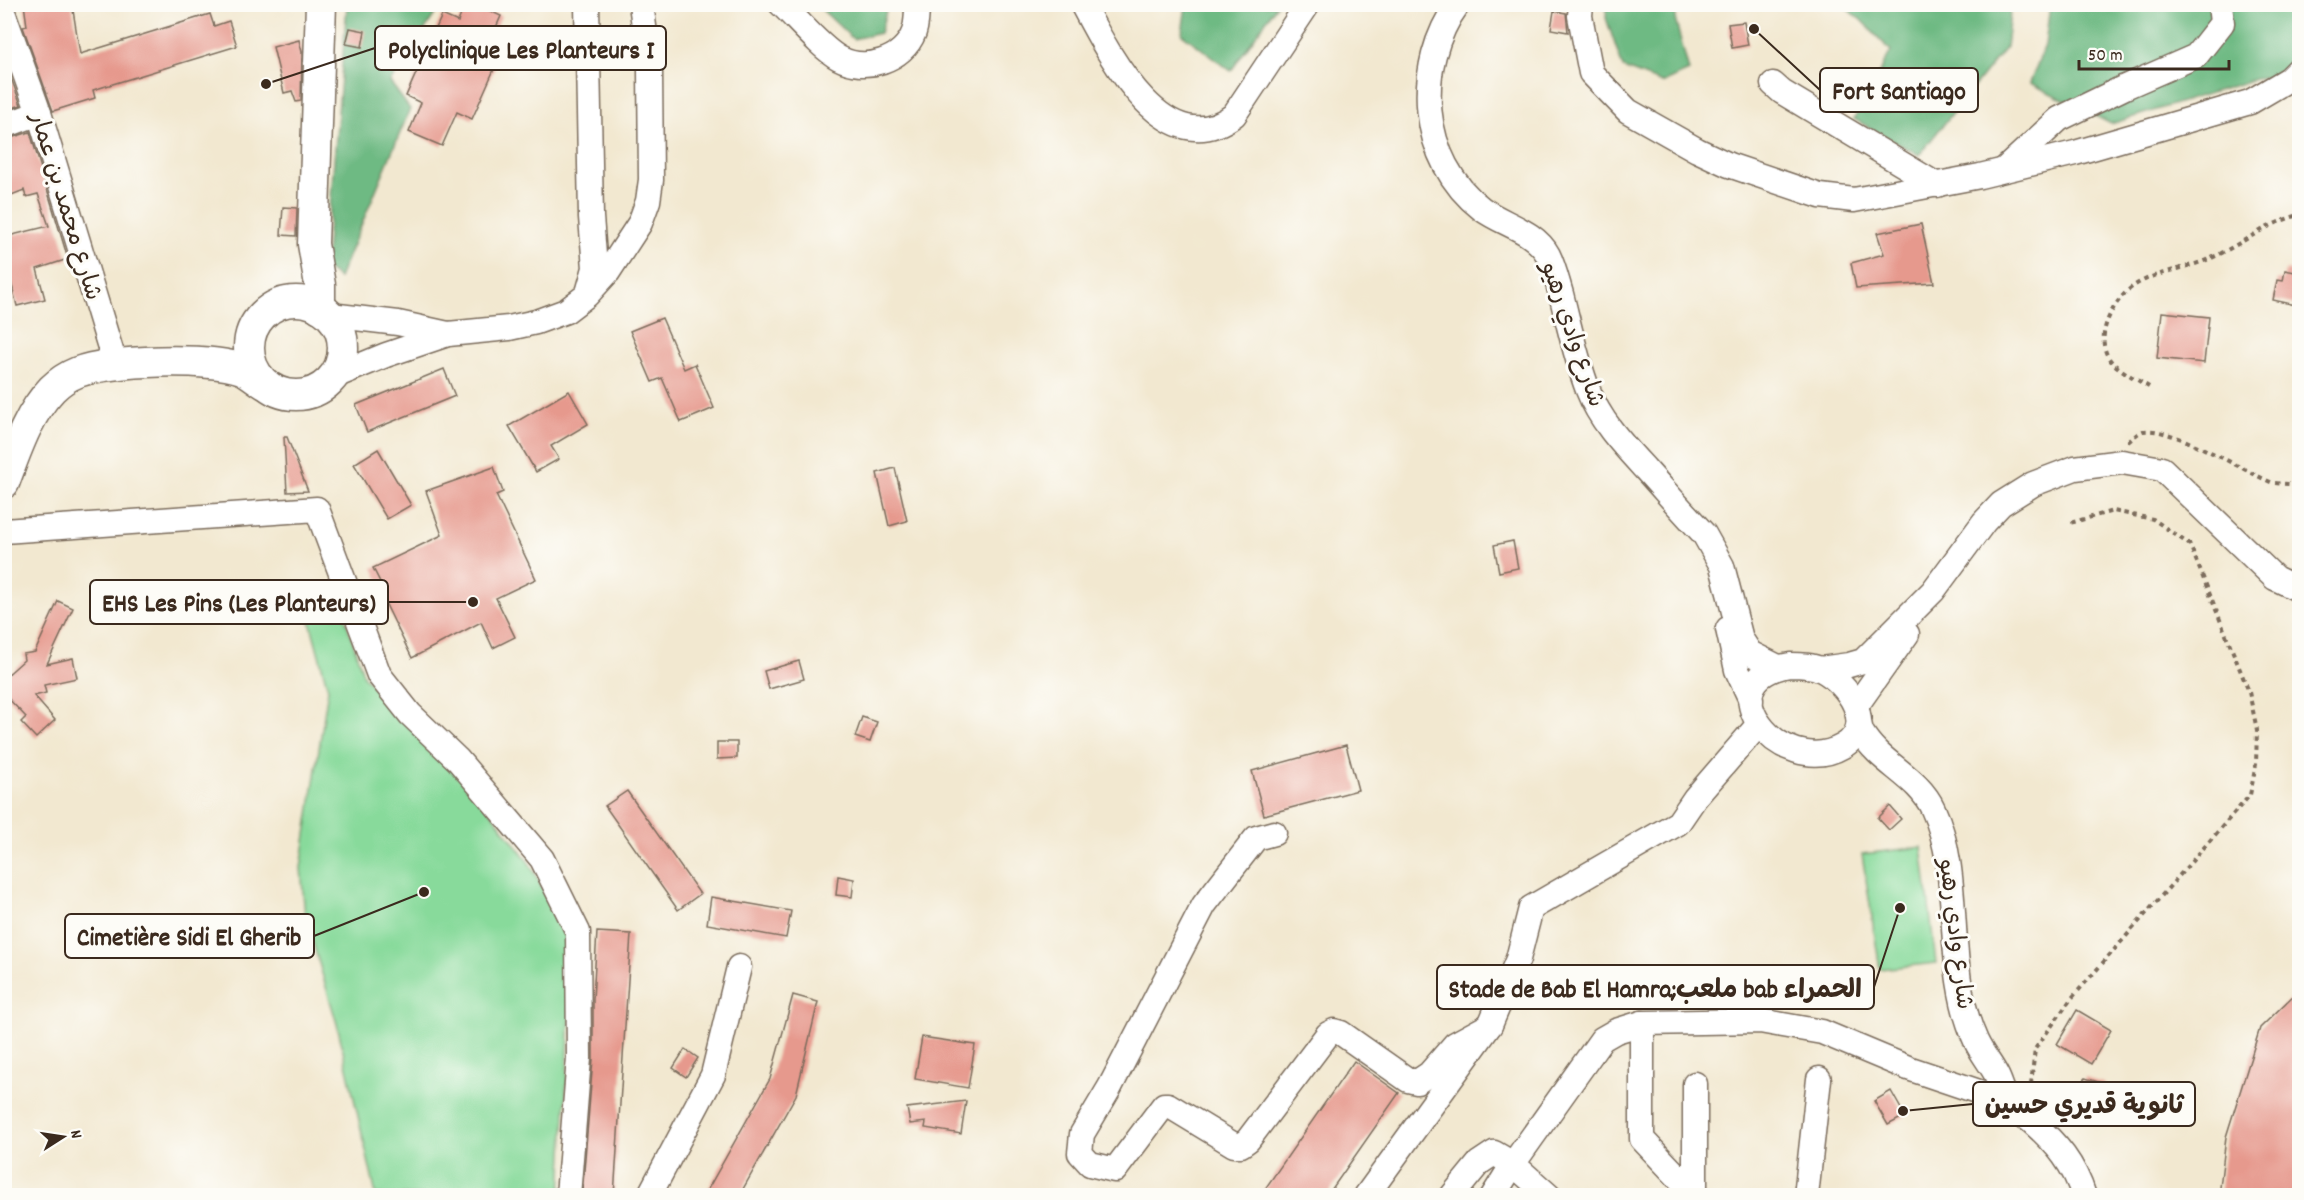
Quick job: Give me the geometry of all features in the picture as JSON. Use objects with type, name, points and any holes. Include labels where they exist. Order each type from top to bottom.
[{"type":"main road","points":[[4,483],[24,434],[40,405],[52,389],[80,371],[115,364],[181,361],[215,364],[242,369],[278,392],[294,396],[309,394],[324,387],[335,376],[343,351],[342,338],[338,326],[325,311],[313,244],[321,4]]},
{"type":"main road","points":[[265,384],[255,373],[250,352],[252,331],[272,311],[313,244]]},
{"type":"main road","points":[[181,361],[230,341],[272,311],[296,301],[325,311]]},
{"type":"street","points":[[587,4],[591,217],[595,268],[587,296]]},
{"type":"street","points":[[335,376],[386,355],[448,334],[508,328],[536,322],[566,311],[587,296],[608,272],[640,223],[648,201],[651,180],[650,70],[640,4]]},
{"type":"street","points":[[781,4],[837,57],[852,63],[867,64],[882,62],[895,55],[914,33],[917,10]]},
{"type":"street","points":[[1082,4],[1128,81],[1159,112],[1183,126],[1194,129],[1208,128],[1234,115],[1308,4]]},
{"type":"street","name":"شارع وادي رهيو","points":[[1458,4],[1442,30],[1428,82],[1430,118],[1440,152],[1458,183],[1476,203],[1533,237],[1546,252],[1554,269],[1582,373],[1593,402],[1609,429],[1704,534],[1718,557],[1738,632],[1750,653],[1778,667]]},
{"type":"street","points":[[1581,4],[1580,16],[1591,73],[1629,111],[1697,150],[1729,165],[1820,196],[1854,200],[1937,185],[2076,153],[2250,102],[2289,79],[2300,68]]},
{"type":"street","points":[[2005,170],[2059,119],[2196,56],[2222,23],[2220,4]]},
{"type":"street","name":"شارع محمد بن عمار","points":[[4,15],[39,113],[115,364]]},
{"type":"street","points":[[1773,84],[1782,92],[1937,185]]},
{"type":"street","points":[[4,126],[39,113]]},
{"type":"street","points":[[325,311],[448,334]]},
{"type":"street","points":[[1820,669],[1844,687],[1857,709],[1857,730],[1844,746],[1835,750],[1817,753],[1799,752],[1776,742],[1759,724],[1751,700],[1755,682],[1769,669],[1778,667],[1803,665],[1820,669],[1863,661],[1933,591],[1984,522],[2001,504],[2033,484],[2075,468],[2099,464],[2122,462],[2162,469],[2275,578],[2300,590]]},
{"type":"street","points":[[4,531],[317,509],[379,675],[410,714],[458,760],[542,859],[578,932],[579,1058],[568,1196]]},
{"type":"street","name":"شارع وادي رهيو","points":[[1683,511],[1712,564],[1737,670],[1751,700]]},
{"type":"street","points":[[1857,709],[1920,616],[1933,591]]},
{"type":"street","name":"شارع وادي رهيو","points":[[1857,709],[1861,731],[1874,748],[1917,784],[1932,806],[1941,826],[1946,847],[1956,960],[1965,1013],[1975,1040],[2018,1110],[2062,1150],[2079,1180],[2084,1196]]},
{"type":"street","points":[[1366,1196],[1436,1103],[1490,1025],[1518,959],[1531,908],[1678,823],[1695,798],[1759,724]]},
{"type":"street","name":"شارع وادي رهيو","points":[[1835,750],[1868,759],[1917,784]]},
{"type":"street","points":[[1274,833],[1256,838],[1204,906],[1110,1087],[1082,1134],[1080,1154],[1090,1164],[1115,1170],[1160,1107],[1164,1105],[1168,1105],[1234,1144],[1242,1144],[1248,1140],[1328,1035],[1334,1031],[1341,1033],[1408,1080],[1417,1082],[1429,1074],[1455,1044],[1490,1025]]},
{"type":"street","points":[[649,1196],[713,1075],[739,967]]},
{"type":"street","points":[[1492,1196],[1602,1040],[1616,1031],[1642,1023],[1760,1022],[1822,1032],[2018,1110]]},
{"type":"street","points":[[1642,1023],[1642,1139],[1695,1195]]},
{"type":"street","points":[[1806,1196],[1819,1079]]},
{"type":"street","points":[[1695,1084],[1695,1195]]},
{"type":"street","points":[[1452,1196],[1479,1163],[1494,1153],[1513,1164],[1549,1196]]},
{"type":"path","points":[[2149,387],[2114,364],[2104,344],[2106,323],[2125,293],[2142,282],[2209,259],[2264,228],[2285,219],[2300,216]]},
{"type":"path","points":[[2099,464],[2140,432],[2160,431],[2180,438],[2273,483],[2290,484],[2300,481]]},
{"type":"path","points":[[2018,1110],[2035,1049],[2071,999],[2250,795],[2256,764],[2258,730],[2249,692],[2190,545],[2153,519],[2113,511],[2070,523]]},
{"type":"green space","points":[[1186,4],[1277,5],[1231,71],[1182,34]]},
{"type":"green space","points":[[347,5],[441,5],[390,82],[410,109],[339,278],[325,268]]},
{"type":"green space","points":[[817,5],[886,5],[887,8],[880,33],[853,39]]},
{"type":"green space","points":[[1607,5],[1678,5],[1675,19],[1689,71],[1662,83],[1623,68],[1606,18]]},
{"type":"green space","points":[[1842,5],[2011,5],[2006,47],[1919,155],[1854,119],[1891,51],[1861,20]]},
{"type":"green space","points":[[2050,5],[2299,5],[2299,95],[2262,77],[2111,124],[2030,83],[2045,45]]},
{"type":"green space","points":[[338,596],[364,677],[468,782],[529,863],[557,915],[573,954],[561,1195],[376,1195],[337,1024],[305,916],[301,868],[328,689],[305,602]]},
{"type":"green space","points":[[1922,847],[1936,963],[1880,969],[1862,854]]},
{"type":"building","points":[[24,4],[72,4],[80,54],[210,14],[214,26],[229,21],[237,46],[93,90],[95,98],[53,111],[23,27],[27,26]]},
{"type":"building","points":[[465,4],[475,4],[501,16],[490,41],[504,47],[472,119],[457,112],[442,146],[409,132],[421,103],[406,96],[442,15],[458,22]]},
{"type":"building","points":[[1554,11],[1566,13],[1568,32],[1551,29]]},
{"type":"building","points":[[1744,22],[1748,45],[1732,48],[1728,24]]},
{"type":"building","points":[[350,28],[365,31],[362,47],[346,44]]},
{"type":"building","points":[[299,40],[302,52],[301,101],[296,102],[292,91],[284,93],[273,47]]},
{"type":"building","points":[[4,59],[21,105],[4,111]]},
{"type":"building","points":[[30,132],[68,259],[37,269],[45,299],[17,306],[8,269],[11,268],[4,237],[49,226],[38,194],[26,197],[24,190],[4,198],[4,140]]},
{"type":"building","points":[[283,207],[297,208],[296,236],[281,235]]},
{"type":"building","points":[[1921,224],[1934,283],[1856,288],[1851,263],[1884,254],[1877,233]]},
{"type":"building","points":[[2285,270],[2300,273],[2300,306],[2273,300],[2277,280],[2283,281]]},
{"type":"building","points":[[2162,312],[2209,317],[2204,363],[2157,358]]},
{"type":"building","points":[[662,318],[684,369],[695,364],[714,408],[681,422],[662,378],[652,382],[630,331]]},
{"type":"building","points":[[444,369],[455,396],[367,432],[356,405]]},
{"type":"building","points":[[569,391],[588,424],[551,446],[559,459],[536,472],[509,426]]},
{"type":"building","points":[[284,437],[287,437],[308,491],[287,492]]},
{"type":"building","points":[[378,449],[411,505],[387,519],[354,464]]},
{"type":"building","points":[[494,467],[503,492],[496,495],[536,579],[496,598],[515,637],[493,648],[481,622],[412,658],[377,586],[381,584],[373,568],[442,535],[426,491]]},
{"type":"building","points":[[895,468],[907,521],[889,526],[877,473]]},
{"type":"building","points":[[1513,541],[1518,568],[1499,572],[1494,545]]},
{"type":"building","points":[[58,601],[73,608],[47,664],[73,658],[77,678],[44,685],[46,693],[34,696],[55,720],[36,738],[21,722],[26,717],[4,694],[4,678],[24,660],[23,654],[35,652]]},
{"type":"building","points":[[799,661],[804,679],[769,689],[764,671]]},
{"type":"building","points":[[862,717],[877,722],[870,742],[855,737]]},
{"type":"building","points":[[717,742],[737,742],[737,758],[717,759]]},
{"type":"building","points":[[1346,745],[1358,790],[1264,815],[1252,771]]},
{"type":"building","points":[[627,791],[700,894],[678,910],[605,806]]},
{"type":"building","points":[[1890,806],[1901,819],[1889,830],[1878,818]]},
{"type":"building","points":[[838,876],[854,879],[852,897],[836,895]]},
{"type":"building","points":[[711,897],[791,911],[786,938],[707,924]]},
{"type":"building","points":[[597,932],[631,934],[614,1196],[582,1196],[593,1059],[593,999]]},
{"type":"building","points":[[2300,989],[2300,1196],[2219,1196],[2226,1137],[2260,1028]]},
{"type":"building","points":[[793,995],[818,1002],[796,1095],[739,1196],[704,1196],[770,1079]]},
{"type":"building","points":[[2077,1010],[2111,1030],[2091,1064],[2057,1044]]},
{"type":"building","points":[[922,1037],[975,1045],[968,1088],[915,1079]]},
{"type":"building","points":[[685,1049],[698,1058],[686,1077],[673,1068]]},
{"type":"building","points":[[1354,1061],[1399,1093],[1327,1196],[1260,1196]]},
{"type":"building","points":[[2085,1078],[2105,1084],[2101,1100],[2080,1094]]},
{"type":"building","points":[[1891,1091],[1905,1116],[1888,1125],[1874,1101]]},
{"type":"building","points":[[966,1101],[961,1134],[925,1128],[926,1122],[910,1124],[907,1108]]},
{"type":"place","name":"Fort Santiago","points":[[1754,29]]},
{"type":"place","name":"Polyclinique Les Planteurs I","points":[[266,84]]},
{"type":"place","name":"EHS Les Pins (Les Planteurs)","points":[[473,602]]},
{"type":"place","name":"Cimetière Sidi El Gherib","points":[[424,892]]},
{"type":"place","name":"Stade de Bab El Hamra;ملعب bab الحمراء","points":[[1900,908]]},
{"type":"place","name":"ثانوية قديري حسين","points":[[1903,1111]]}]
